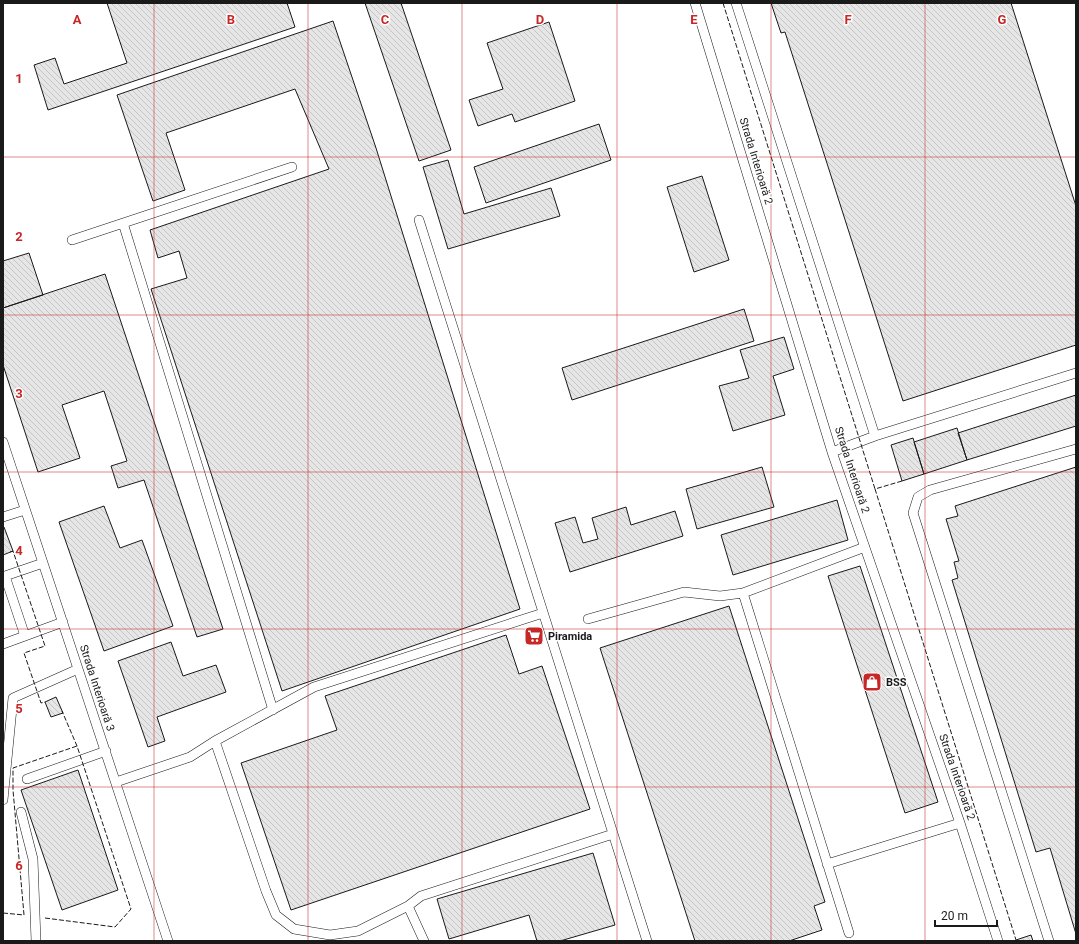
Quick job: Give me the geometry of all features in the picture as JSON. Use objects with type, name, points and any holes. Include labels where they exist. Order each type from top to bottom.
[{"type":"lane","name":"Strada Interioară 2","points":[[695,3],[832,452],[960,822],[998,941]]},
{"type":"lane","points":[[736,3],[876,436]]},
{"type":"lane","points":[[72,240],[292,166]]},
{"type":"lane","points":[[419,220],[647,941]]},
{"type":"lane","points":[[122,223],[273,710]]},
{"type":"lane","points":[[832,452],[876,436],[1076,373]]},
{"type":"lane","name":"Strada Interioară 3","points":[[3,442],[168,941]]},
{"type":"lane","points":[[1049,941],[912,513],[918,497],[930,490],[1076,449]]},
{"type":"lane","points":[[3,517],[25,510]]},
{"type":"lane","points":[[588,619],[684,592],[720,596],[743,593],[865,547]]},
{"type":"lane","points":[[25,636],[5,576],[43,563]]},
{"type":"lane","points":[[743,593],[849,933]]},
{"type":"lane","points":[[116,782],[190,757],[214,740],[314,687],[543,612]]},
{"type":"lane","points":[[3,644],[63,622]]},
{"type":"lane","points":[[3,696],[13,698],[78,669]]},
{"type":"lane","points":[[3,800],[13,698]]},
{"type":"lane","points":[[214,740],[266,891],[276,915],[294,929],[330,935],[358,930],[408,906],[421,896],[613,834]]},
{"type":"lane","points":[[27,779],[106,751]]},
{"type":"lane","points":[[21,812],[33,858],[36,941]]},
{"type":"lane","points":[[827,864],[960,822]]},
{"type":"lane","points":[[408,906],[424,941]]},
{"type":"building","points":[[107,3],[287,3],[295,27],[48,110],[34,65],[55,58],[64,84],[127,63]]},
{"type":"building","points":[[365,3],[401,3],[451,150],[419,161]]},
{"type":"building","points":[[771,3],[1011,3],[1076,206],[1076,345],[903,401],[785,32],[781,33]]},
{"type":"building","points":[[333,21],[376,148],[520,609],[282,691],[151,289],[187,278],[179,251],[158,258],[150,230],[329,169],[295,89],[166,133],[185,190],[153,201],[117,95]]},
{"type":"building","points":[[549,22],[575,101],[515,122],[512,114],[478,126],[469,100],[503,89],[487,43]]},
{"type":"building","points":[[599,124],[611,160],[486,203],[474,167]]},
{"type":"building","points":[[448,160],[464,214],[551,188],[560,216],[448,249],[423,167]]},
{"type":"building","points":[[702,176],[729,260],[694,272],[667,187]]},
{"type":"building","points":[[29,253],[43,295],[3,308],[3,261]]},
{"type":"building","points":[[105,274],[223,629],[197,637],[144,480],[118,488],[111,466],[127,461],[104,391],[62,405],[80,458],[38,472],[3,365],[3,308]]},
{"type":"building","points":[[744,309],[754,341],[572,400],[562,368]]},
{"type":"building","points":[[784,337],[794,369],[773,376],[785,415],[733,431],[719,386],[749,378],[740,350]]},
{"type":"building","points":[[1076,395],[1076,426],[967,460],[958,433]]},
{"type":"building","points":[[957,428],[967,460],[924,474],[914,442]]},
{"type":"building","points":[[913,438],[924,474],[902,481],[891,445]]},
{"type":"building","points":[[762,467],[774,507],[697,529],[686,489]]},
{"type":"building","points":[[1076,467],[1076,934],[1050,848],[1036,852],[952,580],[958,578],[954,562],[959,561],[946,519],[958,516],[955,506]]},
{"type":"building","points":[[837,500],[848,540],[733,575],[721,535]]},
{"type":"building","points":[[104,506],[120,548],[142,540],[173,626],[104,651],[59,522]]},
{"type":"building","points":[[626,507],[631,525],[675,511],[683,536],[570,572],[555,523],[575,517],[583,543],[598,539],[592,518]]},
{"type":"building","points":[[4,527],[13,551],[3,555],[3,528]]},
{"type":"building","points":[[860,566],[938,802],[905,813],[828,576]]},
{"type":"building","points":[[729,606],[825,902],[814,906],[822,930],[789,941],[695,941],[600,648]]},
{"type":"building","points":[[506,635],[519,674],[542,666],[590,809],[291,910],[241,763],[337,730],[325,696]]},
{"type":"building","points":[[171,642],[183,676],[216,665],[226,692],[157,717],[165,741],[148,747],[118,661]]},
{"type":"building","points":[[56,697],[63,713],[51,717],[45,702]]},
{"type":"building","points":[[78,770],[118,890],[62,910],[21,790]]},
{"type":"building","points":[[593,853],[615,925],[560,941],[537,941],[529,915],[449,939],[437,899]]},
{"type":"building","points":[[1031,935],[1033,941],[1016,940]]},
{"type":"fence","points":[[723,3],[875,489]]},
{"type":"fence","points":[[902,481],[875,489],[1016,940]]},
{"type":"fence","points":[[10,552],[13,551],[45,646],[24,653],[41,703],[45,702]]},
{"type":"fence","points":[[45,918],[115,927],[131,909],[77,746],[62,711]]},
{"type":"fence","points":[[3,913],[24,915],[13,790],[13,768],[77,746]]},
{"type":"place","name":"Piramida","points":[[534,636]]},
{"type":"place","name":"BSS","points":[[872,682]]}]
